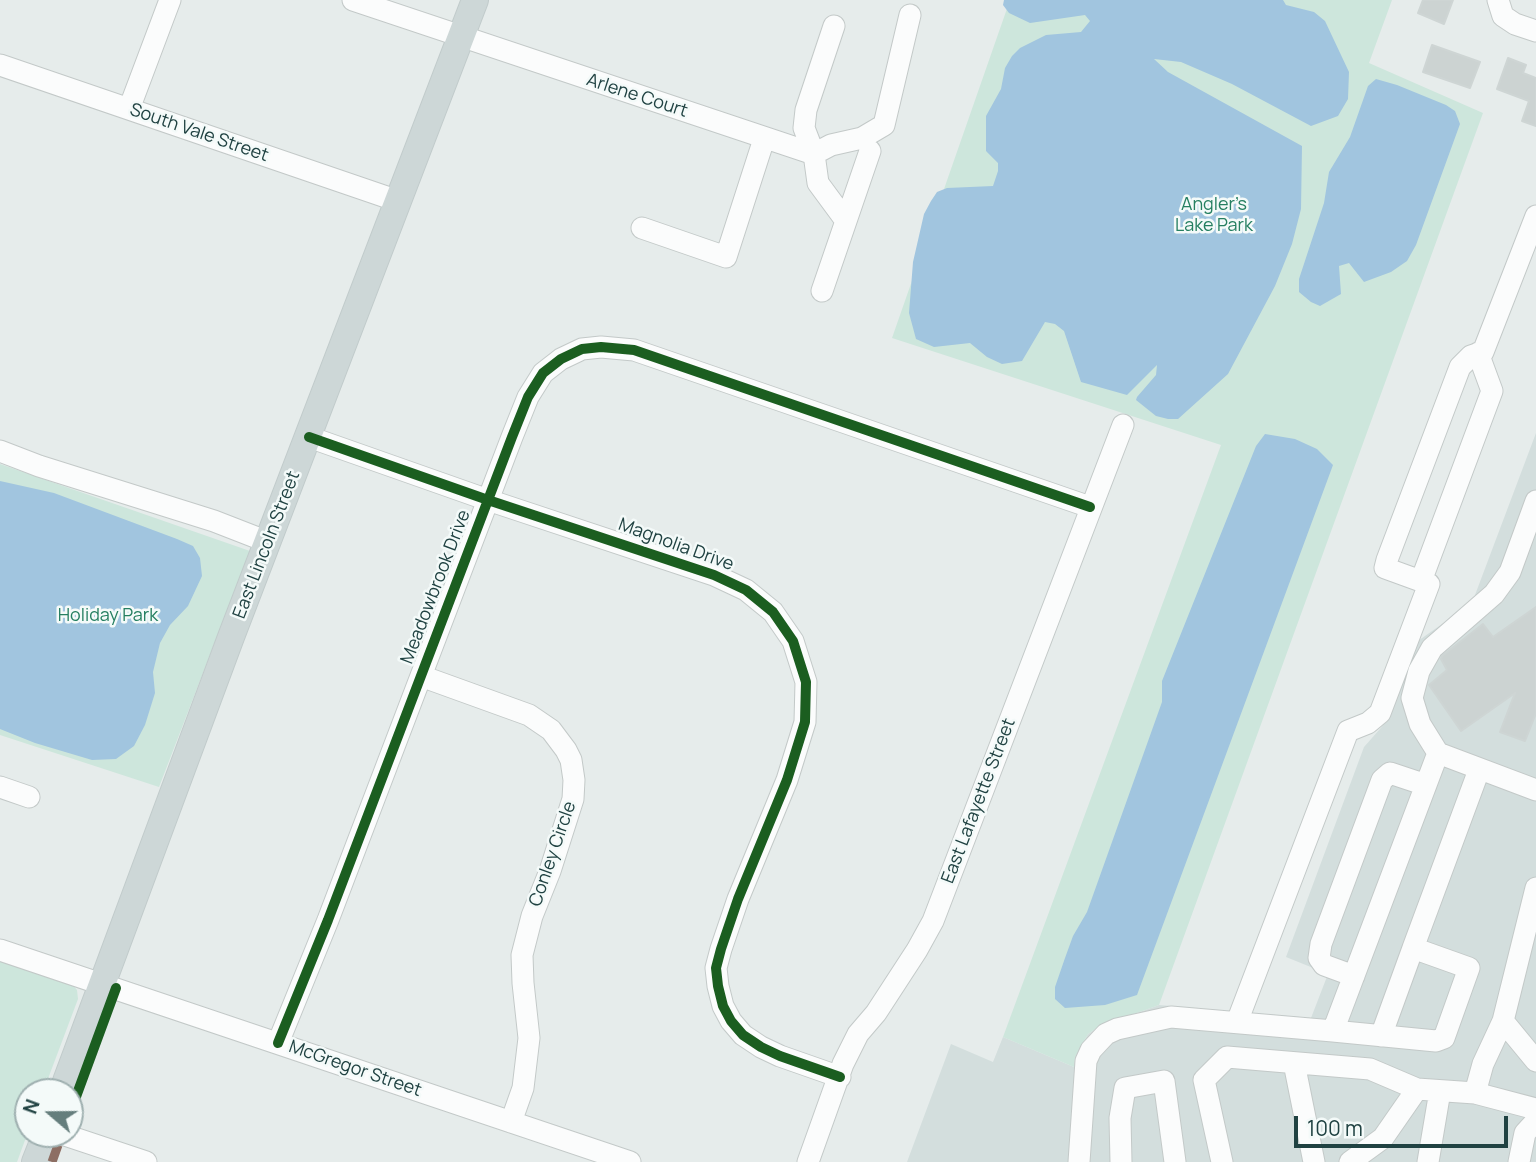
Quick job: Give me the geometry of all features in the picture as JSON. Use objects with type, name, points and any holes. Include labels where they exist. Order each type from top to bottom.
[{"type":"main road","name":"East Lincoln Street","points":[[67,1078],[475,0]]},
{"type":"street","points":[[129,109],[170,0]]},
{"type":"street","name":"Arlene Court","points":[[353,0],[814,154]]},
{"type":"street","points":[[1499,5],[1515,24],[1536,31]]},
{"type":"street","points":[[814,154],[831,145],[862,138],[884,125],[910,15]]},
{"type":"street","points":[[834,26],[806,110],[804,128],[814,154],[818,183],[846,221]]},
{"type":"street","name":"South Vale Street","points":[[0,65],[398,201]]},
{"type":"street","points":[[642,228],[726,257],[764,139]]},
{"type":"street","points":[[822,291],[870,151]]},
{"type":"street","points":[[1237,1023],[1348,731],[1368,723],[1380,713],[1429,584],[1385,568],[1387,560],[1460,367],[1471,356],[1483,352],[1536,215]]},
{"type":"street","name":"Meadowbrook Drive","points":[[278,1043],[328,920],[528,397],[543,373],[561,359],[582,349],[601,347],[634,350],[1090,506]]},
{"type":"street","points":[[1421,581],[1492,391],[1478,354]]},
{"type":"street","name":"East Lafayette Street","points":[[808,1162],[858,1034],[876,1013],[933,921],[1123,425]]},
{"type":"street","name":"Magnolia Drive","points":[[309,437],[714,575],[746,590],[773,612],[793,641],[806,681],[805,722],[787,780],[738,899],[721,949],[716,968],[718,986],[723,1006],[743,1035],[761,1048],[840,1076]]},
{"type":"street","points":[[0,451],[39,466],[214,521],[268,542]]},
{"type":"street","points":[[1536,501],[1510,572],[1494,594],[1432,648],[1419,671],[1412,698],[1420,724],[1438,753],[1536,790]]},
{"type":"street","name":"Conley Circle","points":[[421,676],[529,715],[551,730],[570,760],[574,780],[573,799],[550,871],[532,916],[522,955],[529,1038],[523,1088],[511,1122]]},
{"type":"street","points":[[1333,1031],[1438,753]]},
{"type":"street","points":[[1381,1036],[1479,770]]},
{"type":"street","points":[[1354,976],[1324,965],[1319,958],[1321,944],[1382,780],[1390,773],[1426,785]]},
{"type":"street","points":[[0,787],[29,797]]},
{"type":"street","points":[[1475,1093],[1483,1064],[1503,1021],[1536,888]]},
{"type":"street","points":[[1079,1162],[1086,1061],[1098,1040],[1117,1029],[1171,1017],[1189,1017],[1436,1041],[1444,1038],[1469,968],[1413,948]]},
{"type":"street","name":"McGregor Street","points":[[0,950],[630,1162]]},
{"type":"street","points":[[1503,1021],[1536,1061]]},
{"type":"street","points":[[1222,1162],[1205,1080],[1227,1058],[1370,1069],[1417,1089],[1475,1093],[1536,1109]]},
{"type":"street","points":[[1294,1063],[1314,1162]]},
{"type":"street","points":[[1121,1162],[1119,1118],[1125,1088],[1164,1081],[1175,1162]]},
{"type":"street","points":[[1350,1162],[1383,1138],[1417,1089]]},
{"type":"street","points":[[1427,1162],[1440,1091]]},
{"type":"street","points":[[1519,1162],[1525,1133],[1536,1121]]},
{"type":"street","points":[[84,1142],[135,1160]]},
{"type":"shaded area","points":[[1536,433],[1536,1162],[907,1162],[951,1044],[993,1062],[1003,1037],[1074,1067],[1075,1057],[1088,1034],[1098,1027],[1159,1005],[1311,1018],[1328,974],[1286,957],[1364,747],[1387,721],[1415,643],[1472,603]]},
{"type":"green space","name":"Angler’s Lake Park","points":[[1010,0],[1392,0],[1369,63],[1483,113],[1159,1005],[1098,1027],[1088,1034],[1075,1057],[1074,1067],[1003,1037],[1221,445],[892,338]]},
{"type":"green space","name":"Holiday Park","points":[[0,464],[250,551],[159,787],[0,735]]},
{"type":"green space","points":[[0,960],[71,983],[77,990],[78,999],[48,1078],[14,1078],[14,1148],[22,1148],[17,1162],[0,1162]]},
{"type":"water","points":[[1004,0],[1283,0],[1286,5],[1314,12],[1325,21],[1349,72],[1348,99],[1338,116],[1311,126],[1232,84],[1181,62],[1154,59],[1168,72],[1302,146],[1301,209],[1292,244],[1275,286],[1228,374],[1178,419],[1156,416],[1136,400],[1156,375],[1157,365],[1127,395],[1081,382],[1064,331],[1055,324],[1045,322],[1022,361],[1002,364],[987,357],[970,343],[934,347],[916,339],[909,313],[913,262],[924,214],[931,201],[937,192],[947,188],[993,186],[998,163],[986,151],[986,116],[1001,89],[1005,68],[1012,56],[1020,48],[1046,35],[1081,32],[1090,21],[1085,15],[1030,23],[1009,13],[1003,5]]},
{"type":"water","points":[[1376,79],[1446,105],[1455,111],[1460,124],[1416,245],[1407,261],[1391,272],[1364,282],[1349,263],[1339,266],[1341,294],[1320,306],[1299,292],[1299,279],[1324,203],[1329,172],[1350,137],[1368,86]]},
{"type":"water","points":[[1265,434],[1295,439],[1317,449],[1333,465],[1137,995],[1105,1005],[1065,1008],[1055,999],[1055,987],[1065,958],[1073,936],[1087,912],[1162,702],[1162,681],[1256,446]]},
{"type":"water","name":"Holiday Park","points":[[0,481],[54,493],[177,539],[193,546],[200,558],[202,576],[188,606],[170,625],[160,643],[153,672],[155,693],[145,725],[134,746],[116,759],[92,760],[0,729]]},
{"type":"building","points":[[1423,0],[1453,0],[1444,24],[1418,13]]},
{"type":"building","points":[[1432,45],[1480,62],[1470,88],[1423,72]]},
{"type":"building","points":[[1508,58],[1526,65],[1523,73],[1536,78],[1536,126],[1522,121],[1529,101],[1497,89]]},
{"type":"building","points":[[1536,607],[1536,713],[1525,741],[1500,732],[1515,693],[1461,731],[1429,685],[1447,670],[1442,656],[1483,624],[1493,637]]},
{"type":"marked path","points":[[52,1162],[57,1148]]},
{"type":"cycle path","points":[[278,1043],[328,920],[528,397],[543,373],[561,359],[582,349],[601,347],[634,350],[1090,507]]},
{"type":"cycle path","points":[[309,437],[714,575],[746,590],[773,612],[793,641],[806,682],[805,722],[787,780],[738,899],[721,949],[716,968],[718,986],[723,1006],[743,1035],[780,1056],[840,1077]]},
{"type":"cycle path","points":[[83,1078],[116,988]]}]
